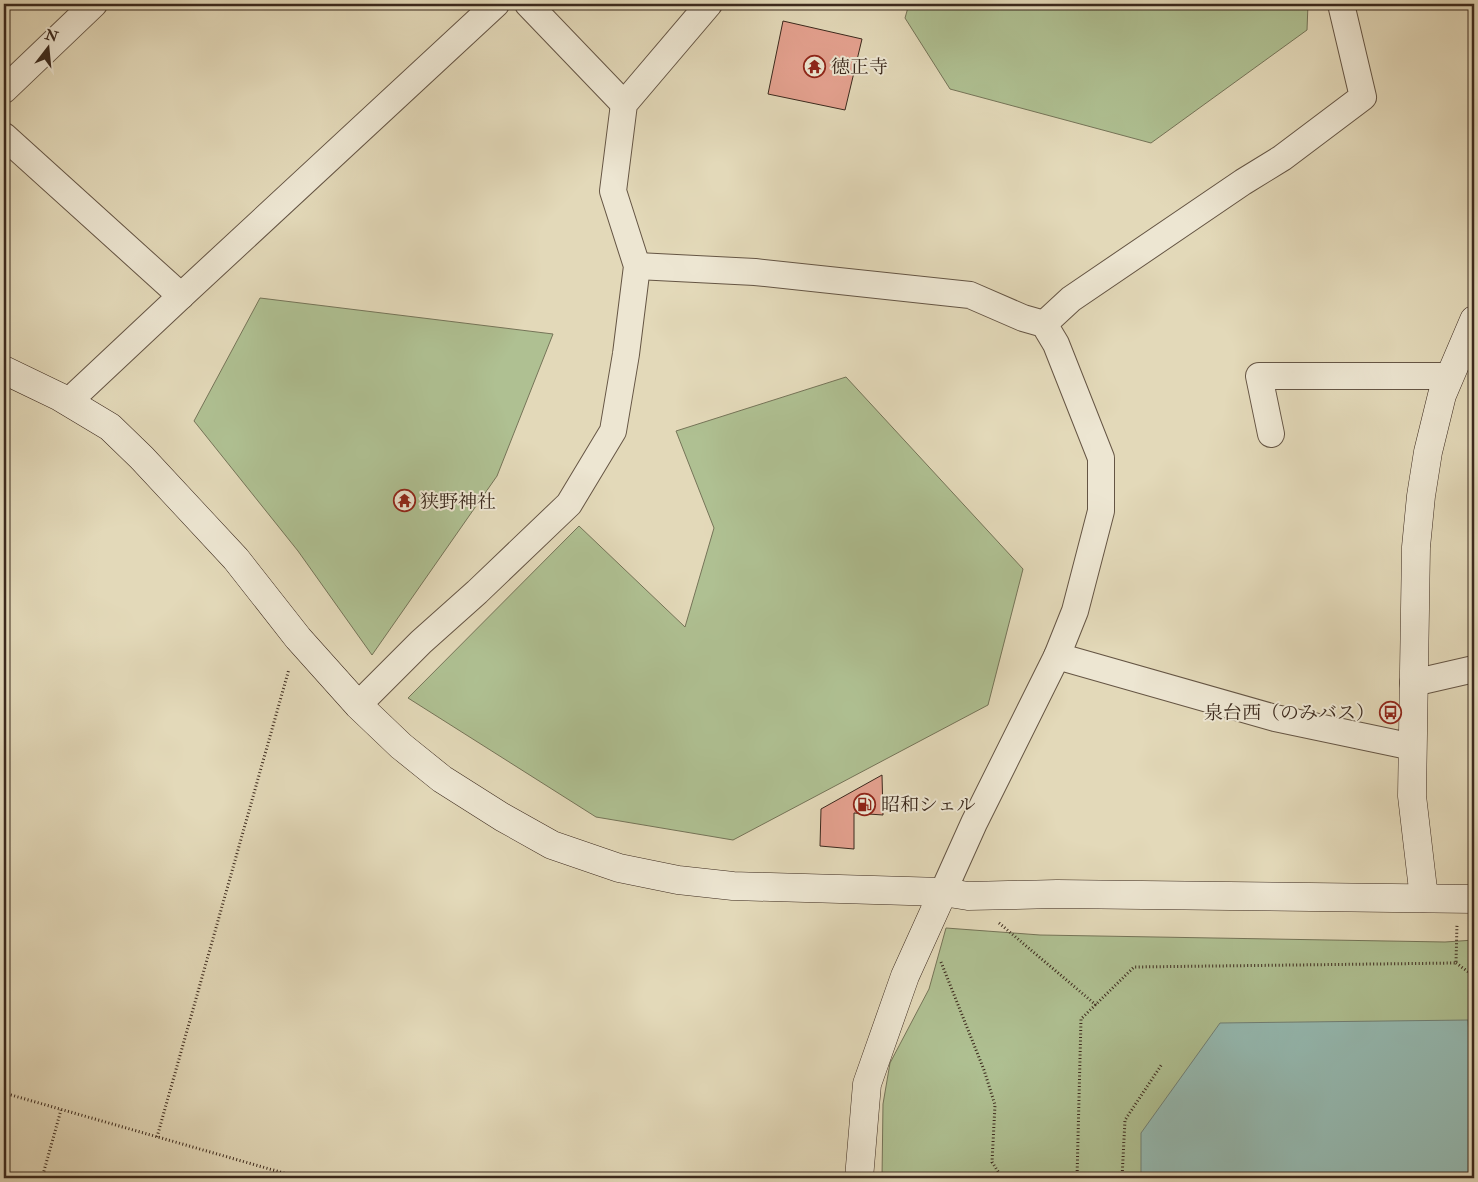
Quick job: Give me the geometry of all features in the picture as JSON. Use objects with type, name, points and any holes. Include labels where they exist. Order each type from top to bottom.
[{"type":"street","points":[[4,90],[94,4]]},
{"type":"street","points":[[68,402],[496,4]]},
{"type":"street","points":[[528,4],[624,104]]},
{"type":"street","points":[[358,705],[421,642],[477,592],[569,504],[613,431],[626,354],[637,266],[613,191],[624,104],[709,4]]},
{"type":"street","points":[[1044,324],[1071,299],[1243,182],[1282,158],[1362,96],[1340,4]]},
{"type":"street","points":[[4,136],[181,296]]},
{"type":"street","points":[[637,266],[755,272],[970,295],[1023,318],[1044,324],[1056,344],[1101,458],[1101,511],[1075,611],[1057,656],[974,823],[904,976],[866,1084],[859,1178]]},
{"type":"street","points":[[1424,898],[1412,796],[1416,547],[1421,496],[1430,442],[1442,395],[1474,320]]},
{"type":"street","points":[[4,370],[60,397],[110,426],[236,558],[298,638],[358,705],[401,746],[442,779],[502,817],[552,845],[619,868],[678,880],[733,886],[943,892],[968,896],[1057,894],[1466,899]]},
{"type":"street","points":[[1271,434],[1259,376],[1450,376]]},
{"type":"street","points":[[1057,656],[1275,718],[1413,747]]},
{"type":"street","points":[[1413,682],[1474,669]]},
{"type":"path","points":[[157,1137],[298,638]]},
{"type":"path","points":[[1456,963],[1466,899]]},
{"type":"path","points":[[998,922],[1096,1004]]},
{"type":"path","points":[[927,926],[984,1070],[995,1105],[992,1162],[1002,1178]]},
{"type":"path","points":[[1077,1178],[1081,1019],[1134,967],[1456,963],[1474,976]]},
{"type":"path","points":[[1122,1178],[1125,1120],[1162,1064]]},
{"type":"path","points":[[4,1094],[301,1178]]},
{"type":"path","points":[[42,1178],[61,1110]]},
{"type":"green space","points":[[909,4],[1308,4],[1307,30],[1151,143],[950,89],[905,18]]},
{"type":"green space","points":[[260,298],[553,334],[497,476],[372,655],[298,551],[194,421]]},
{"type":"green space","points":[[846,377],[1023,569],[988,705],[733,840],[596,817],[408,698],[579,526],[685,627],[714,528],[676,431]]},
{"type":"green space","points":[[946,928],[1040,935],[1445,942],[1474,940],[1474,1178],[882,1178],[883,1104],[890,1063],[929,989]]},
{"type":"water","points":[[1468,1020],[1474,1103],[1474,1178],[1141,1178],[1141,1133],[1220,1023]]},
{"type":"building","name":"徳正寺","points":[[783,21],[862,39],[845,110],[768,94]]},
{"type":"building","points":[[882,775],[883,815],[854,813],[854,849],[820,846],[821,809]]},
{"type":"place","name":"徳正寺","points":[[815,66]]},
{"type":"place","name":"狭野神社","points":[[404,501]]},
{"type":"place","name":"泉台西（のみバス）","points":[[1391,712]]},
{"type":"place","name":"昭和シェル","points":[[865,804]]}]
